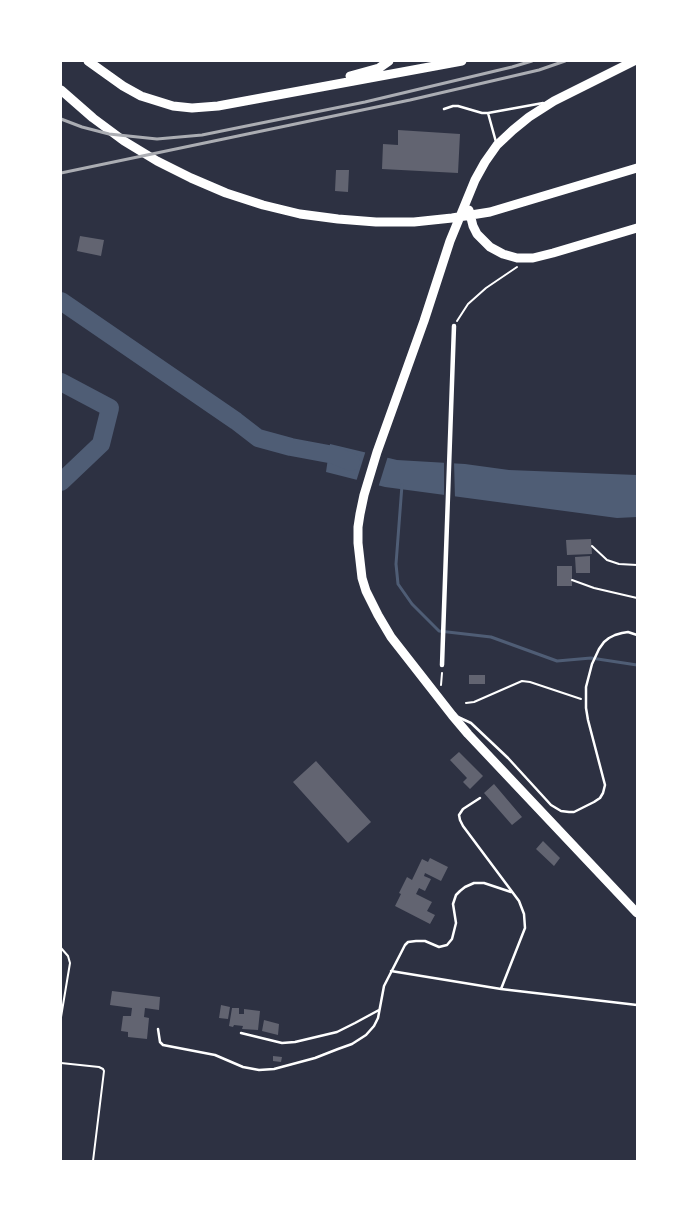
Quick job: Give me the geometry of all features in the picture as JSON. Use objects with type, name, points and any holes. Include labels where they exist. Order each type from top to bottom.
[{"type":"main road","points":[[88,61],[122,86],[141,96],[173,106],[192,108],[205,108],[462,61]]},
{"type":"main road","points":[[277,94],[359,74],[379,68],[389,61]]},
{"type":"main road","points":[[634,61],[554,101],[529,117],[497,146],[478,174],[450,241],[421,331],[377,452],[364,495],[358,527],[358,543],[362,578],[366,591],[387,632],[452,715],[637,913]]},
{"type":"main road","points":[[61,90],[93,118],[124,141],[157,161],[226,193],[300,214],[376,222],[424,221],[452,218],[490,212],[637,168]]},
{"type":"main road","points":[[468,197],[471,219],[477,234],[490,247],[503,254],[517,258],[533,258],[637,228]]},
{"type":"street","points":[[442,665],[454,326]]},
{"type":"lane","points":[[444,109],[458,106],[488,113],[554,101]]},
{"type":"lane","points":[[488,113],[497,146]]},
{"type":"lane","points":[[452,715],[471,723],[508,758],[551,805],[561,811],[569,812],[581,808],[600,798],[605,785],[588,720],[586,686],[592,664],[604,642],[615,635],[628,632],[637,635]]},
{"type":"lane","points":[[480,798],[463,809],[460,820],[519,901],[524,914],[525,928],[501,989]]},
{"type":"lane","points":[[158,1029],[160,1042],[163,1045],[215,1055],[243,1067],[259,1070],[274,1069],[315,1058],[352,1044],[366,1035],[374,1026],[378,1018],[384,986],[405,945],[408,942],[425,941],[439,947],[446,945],[452,939],[456,923],[453,904],[456,895],[465,887],[474,883],[484,883],[511,892]]},
{"type":"lane","points":[[391,971],[501,989],[637,1005]]},
{"type":"lane","points":[[241,1033],[282,1042],[295,1042],[336,1032],[379,1010]]},
{"type":"path","points":[[454,326],[468,304],[486,288],[518,267]]},
{"type":"path","points":[[592,546],[607,560],[619,564],[637,565]]},
{"type":"path","points":[[572,580],[594,588],[637,598]]},
{"type":"path","points":[[440,701],[442,665]]},
{"type":"path","points":[[466,703],[474,702],[522,682],[530,682],[586,700]]},
{"type":"path","points":[[61,948],[68,956],[70,963],[61,1017]]},
{"type":"path","points":[[61,1063],[99,1067],[104,1072],[93,1161]]},
{"type":"water","points":[[330,444],[397,460],[465,464],[509,470],[637,475],[637,517],[617,518],[385,487],[326,472]]},
{"type":"pier","points":[[366,450],[388,456],[378,488],[356,482]]},
{"type":"pier","points":[[444,460],[454,461],[455,499],[444,497]]},
{"type":"building","points":[[398,130],[460,134],[458,173],[382,169],[383,144],[398,145]]},
{"type":"building","points":[[336,170],[349,170],[348,192],[335,191]]},
{"type":"building","points":[[80,236],[104,240],[101,256],[77,251]]},
{"type":"building","points":[[591,539],[592,554],[567,555],[566,540]]},
{"type":"building","points":[[590,556],[590,573],[576,573],[575,557]]},
{"type":"building","points":[[557,566],[572,566],[572,586],[557,586]]},
{"type":"building","points":[[469,675],[485,675],[485,684],[469,684]]},
{"type":"building","points":[[459,752],[483,776],[470,789],[463,782],[467,778],[450,760]]},
{"type":"building","points":[[316,761],[371,822],[348,843],[293,782]]},
{"type":"building","points":[[494,784],[522,817],[512,825],[484,793]]},
{"type":"building","points":[[543,841],[560,858],[554,866],[536,849]]},
{"type":"building","points":[[430,858],[448,867],[441,881],[425,873],[424,876],[431,879],[425,891],[419,888],[416,894],[432,902],[427,911],[435,915],[430,924],[395,906],[407,877],[412,880],[422,859],[428,862]]},
{"type":"building","points":[[112,991],[160,997],[159,1010],[145,1008],[144,1017],[149,1018],[147,1039],[128,1037],[128,1032],[121,1031],[123,1016],[131,1016],[132,1008],[110,1005]]},
{"type":"building","points":[[221,1005],[230,1007],[228,1019],[219,1018]]},
{"type":"building","points":[[232,1008],[239,1008],[239,1014],[244,1014],[244,1009],[260,1011],[258,1030],[242,1029],[243,1026],[229,1026]]},
{"type":"building","points":[[264,1020],[279,1024],[278,1035],[262,1031]]},
{"type":"building","points":[[273,1056],[282,1057],[281,1062],[273,1061]]},
{"type":"waterway","points":[[61,301],[258,438],[291,447],[334,455],[351,462]]},
{"type":"waterway","points":[[61,382],[110,408],[101,444],[61,482]]},
{"type":"waterway","points":[[402,485],[396,564],[398,584],[412,604],[439,631],[491,637],[557,661],[591,658],[637,665]]},
{"type":"railway","points":[[61,119],[109,134],[157,139],[202,135],[365,102],[532,61]]},
{"type":"railway","points":[[61,173],[410,100],[539,70],[565,61]]}]
